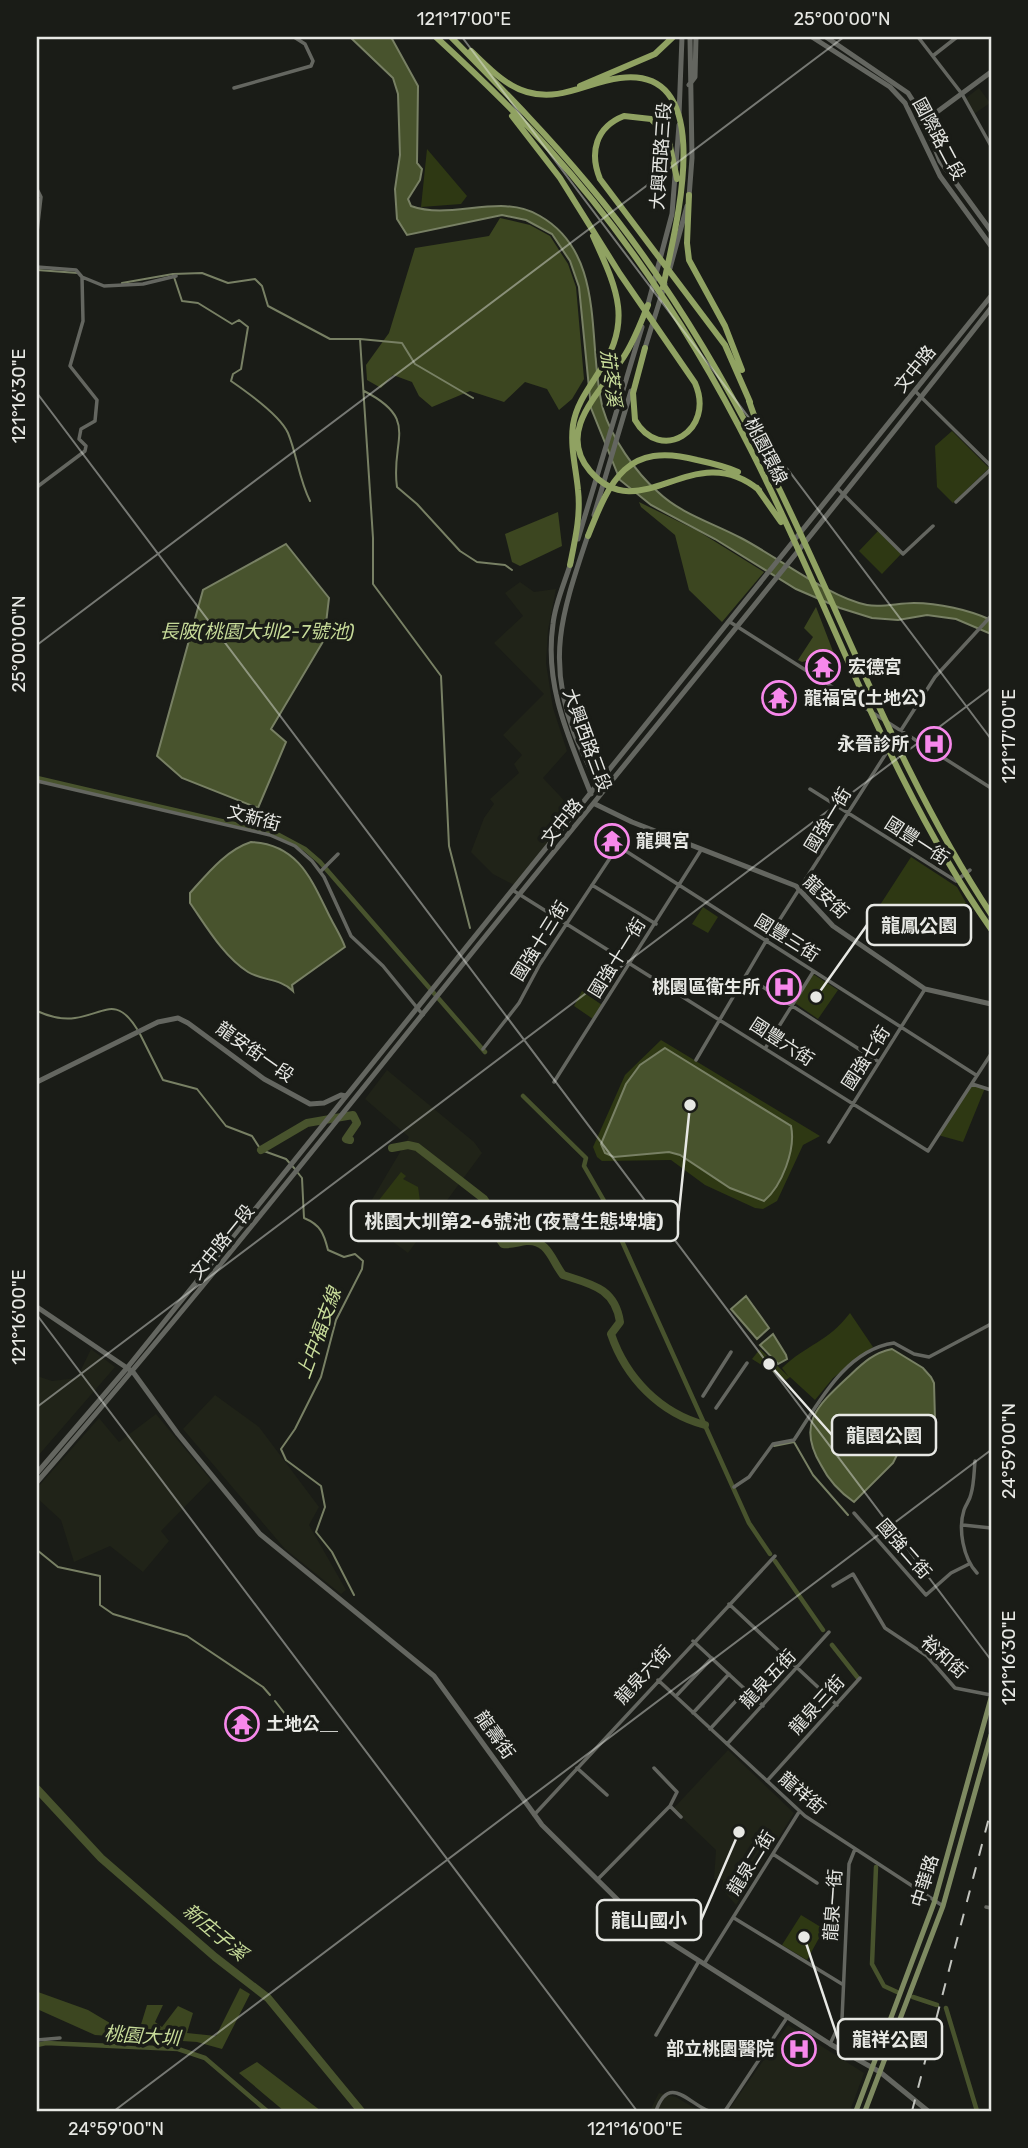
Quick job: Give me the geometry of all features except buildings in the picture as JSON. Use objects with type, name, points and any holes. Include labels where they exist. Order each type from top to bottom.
[{"type":"highway","name":"桃園環線","points":[[436,37],[488,86],[584,191],[648,277],[664,294],[716,369],[789,507],[915,782],[953,854],[991,914]]},
{"type":"highway","points":[[453,37],[516,88],[548,95],[566,94],[617,78],[635,78],[657,85],[676,105],[683,132],[678,215],[664,294]]},
{"type":"highway","points":[[548,95],[579,86],[655,54],[673,37]]},
{"type":"highway","name":"桃園環線","points":[[469,52],[589,185],[651,267],[753,453],[780,517],[906,784],[991,929]]},
{"type":"highway","points":[[488,86],[534,142],[627,284],[669,340],[695,383],[701,403],[694,426],[685,435],[672,440],[645,433],[633,414],[633,393],[645,348]]},
{"type":"highway","points":[[679,179],[668,138],[651,119],[624,116],[601,133],[594,156],[600,179],[725,345],[750,402]]},
{"type":"highway","points":[[689,195],[687,243],[690,260],[731,341],[750,402],[789,507]]},
{"type":"highway","points":[[570,565],[579,513],[572,443],[574,419],[582,398],[610,355],[618,335],[620,309],[615,289],[572,197]]},
{"type":"highway","points":[[648,304],[624,356],[582,417],[579,449],[589,470],[608,485],[629,491],[647,490],[708,471],[734,474],[759,490]]},
{"type":"highway","points":[[588,536],[605,494],[618,474],[642,458],[671,454],[728,468],[746,477],[780,517]]},
{"type":"main road","name":"中華路","points":[[856,2111],[934,1903],[991,1697]]},
{"type":"main road","name":"中華路","points":[[865,2111],[943,1906],[989,1753],[991,1735]]},
{"type":"street","points":[[234,88],[311,66],[313,61],[308,50],[294,37]]},
{"type":"street","name":"大興西路三段","points":[[595,804],[565,730],[551,671],[553,621],[668,232],[679,179],[682,37]]},
{"type":"street","name":"大興西路三段","points":[[595,804],[598,786],[566,709],[559,652],[563,611],[620,425],[664,294],[689,195],[692,158],[689,85],[691,37]]},
{"type":"street","points":[[689,85],[695,77],[696,37]]},
{"type":"street","name":"國際路二段","points":[[812,37],[890,87],[905,103],[940,176],[991,246]]},
{"type":"street","name":"國際路二段","points":[[826,37],[895,82],[915,102],[940,161],[991,231]]},
{"type":"street","points":[[918,37],[962,94],[991,146]]},
{"type":"street","points":[[934,55],[957,37]]},
{"type":"street","points":[[916,126],[991,72]]},
{"type":"street","points":[[37,189],[41,205],[37,232]]},
{"type":"street","points":[[37,267],[80,274],[105,286],[144,284],[174,276]]},
{"type":"street","points":[[37,487],[85,452],[86,446],[79,439],[81,429],[95,421],[97,400],[70,366],[83,321],[80,274]]},
{"type":"street","name":"文中路","points":[[423,1015],[438,990],[514,891],[991,296]]},
{"type":"street","name":"文中路","points":[[469,951],[521,895],[595,804],[991,308]]},
{"type":"street","points":[[915,391],[991,468],[956,502]]},
{"type":"street","points":[[836,488],[903,554],[933,526]]},
{"type":"street","points":[[775,567],[782,571]]},
{"type":"street","name":"國強一街","points":[[696,1060],[766,942],[935,677],[991,616]]},
{"type":"street","points":[[730,622],[991,788]]},
{"type":"street","name":"文新街","points":[[37,781],[270,835],[295,846],[323,869],[351,936],[383,966],[423,1015]]},
{"type":"street","points":[[810,789],[849,813]]},
{"type":"street","name":"龍安街","points":[[595,804],[609,813],[801,890],[833,926],[925,989],[991,1003]]},
{"type":"street","name":"國豐一街","points":[[849,813],[956,881],[970,870]]},
{"type":"street","name":"國強十三街","points":[[483,1049],[519,1003],[618,846]]},
{"type":"street","name":"國豐三街","points":[[618,846],[976,1075]]},
{"type":"street","name":"國強十一街","points":[[554,1082],[702,849]]},
{"type":"street","points":[[323,869],[338,854]]},
{"type":"street","points":[[592,886],[656,924]]},
{"type":"street","name":"國豐六街","points":[[514,891],[928,1151],[972,1084]]},
{"type":"street","points":[[766,1047],[813,971]]},
{"type":"street","points":[[746,976],[879,1063]]},
{"type":"street","name":"國強七街","points":[[829,1142],[925,989]]},
{"type":"street","name":"文中路","points":[[417,1009],[438,990]]},
{"type":"street","name":"文中路一段","points":[[37,1482],[54,1458],[222,1264],[329,1130],[417,1009]]},
{"type":"street","name":"文中路一段","points":[[130,1370],[318,1131],[339,1106],[349,1101],[423,1015]]},
{"type":"street","name":"龍安街一段","points":[[37,1083],[158,1022],[178,1018],[197,1028],[264,1079],[299,1099],[318,1104],[341,1095],[349,1101]]},
{"type":"street","points":[[991,1054],[972,1084],[991,1090]]},
{"type":"street","points":[[215,1259],[222,1264]]},
{"type":"street","name":"龍壽街","points":[[37,1307],[130,1370],[178,1434],[266,1540],[441,1683],[534,1815],[597,1880],[651,1930],[830,2044],[880,2071],[928,2111]]},
{"type":"street","points":[[734,1487],[749,1477],[773,1444],[794,1440],[826,1390],[870,1351],[894,1343],[914,1354],[929,1356],[991,1324]]},
{"type":"street","points":[[703,1396],[731,1352]]},
{"type":"street","points":[[716,1408],[747,1363]]},
{"type":"street","name":"文中路一段","points":[[37,1472],[54,1458]]},
{"type":"street","points":[[975,1461],[971,1497],[964,1509],[963,1525],[969,1564],[977,1573]]},
{"type":"street","name":"國強二街","points":[[854,1513],[926,1595],[951,1573],[969,1564]]},
{"type":"street","points":[[963,1525],[991,1528]]},
{"type":"street","name":"龍泉六街","points":[[534,1815],[775,1556]]},
{"type":"street","name":"裕和街","points":[[833,1586],[853,1574],[885,1628],[927,1656],[955,1688],[991,1697]]},
{"type":"street","points":[[729,1604],[837,1705]]},
{"type":"street","name":"龍泉五街","points":[[727,1744],[830,1632]]},
{"type":"street","points":[[694,1642],[763,1706]]},
{"type":"street","points":[[676,1696],[712,1658]]},
{"type":"street","points":[[693,1713],[729,1674]]},
{"type":"street","name":"龍泉三街","points":[[767,1782],[860,1678]]},
{"type":"street","name":"龍祥街","points":[[658,1680],[799,1812],[934,1903],[943,1906]]},
{"type":"street","points":[[710,1729],[746,1690]]},
{"type":"street","points":[[597,1880],[678,1795],[676,1787],[654,1768]]},
{"type":"street","points":[[577,1769],[607,1795]]},
{"type":"street","points":[[670,1806],[681,1817]]},
{"type":"street","name":"龍泉二街","points":[[656,2035],[799,1812]]},
{"type":"street","name":"龍泉一街","points":[[830,2044],[841,2026],[849,1864],[855,1849]]},
{"type":"street","points":[[773,1854],[817,1883]]},
{"type":"street","points":[[733,1917],[842,1984]]},
{"type":"street","points":[[725,2111],[788,2017]]},
{"type":"street","points":[[37,2040],[60,2038]]},
{"type":"street","points":[[656,2111],[660,2099],[668,2094],[683,2094],[709,2111]]},
{"type":"shaded area","points":[[979,88],[990,103],[974,114],[966,98]]},
{"type":"shaded area","points":[[427,149],[467,196],[461,204],[421,207]]},
{"type":"shaded area","points":[[500,218],[530,225],[550,236],[568,264],[576,287],[584,379],[572,399],[559,410],[547,389],[525,382],[504,402],[470,391],[432,407],[419,396],[412,382],[393,375],[381,388],[367,380],[366,365],[389,333],[415,248],[489,236]]},
{"type":"shaded area","points":[[952,431],[989,468],[953,503],[937,487],[935,446]]},
{"type":"shaded area","points":[[639,502],[698,531],[764,572],[722,622],[689,590],[675,535],[641,507]]},
{"type":"shaded area","points":[[558,512],[562,546],[520,566],[512,562],[505,534]]},
{"type":"shaded area","points":[[878,531],[901,554],[882,574],[859,551]]},
{"type":"shaded area","points":[[520,582],[534,592],[556,589],[548,630],[546,663],[553,708],[567,751],[543,778],[574,811],[514,885],[493,874],[471,852],[484,818],[494,804],[490,799],[519,773],[514,764],[522,755],[503,735],[544,694],[494,643],[523,616],[505,593]]},
{"type":"shaded area","points":[[816,607],[834,654],[802,662],[798,660],[813,637],[804,628]]},
{"type":"shaded area","points":[[911,857],[957,887],[970,910],[961,907],[948,916],[937,941],[880,905]]},
{"type":"shaded area","points":[[703,907],[718,917],[708,933],[692,924]]},
{"type":"shaded area","points":[[813,974],[838,990],[818,1019],[795,1003]]},
{"type":"shaded area","points":[[582,991],[602,1005],[593,1019],[574,1006]]},
{"type":"shaded area","points":[[661,1040],[820,1136],[803,1145],[777,1201],[763,1209],[755,1208],[705,1185],[671,1160],[602,1161],[597,1157],[593,1147],[625,1075]]},
{"type":"shaded area","points":[[387,1070],[474,1142],[482,1153],[408,1253],[361,1218],[409,1137],[365,1099]]},
{"type":"shaded area","points":[[972,1084],[985,1088],[963,1142],[938,1135]]},
{"type":"shaded area","points":[[401,1172],[406,1176],[403,1179],[418,1187],[420,1201],[400,1225],[383,1230],[373,1217],[370,1221],[365,1218]]},
{"type":"shaded area","points":[[850,1313],[873,1347],[833,1378],[815,1400],[790,1377],[786,1380],[752,1359],[760,1349],[789,1377],[782,1368],[833,1331]]},
{"type":"shaded area","points":[[91,1349],[115,1367],[37,1457],[37,1376],[52,1381],[77,1378]]},
{"type":"shaded area","points":[[215,1395],[259,1427],[319,1507],[309,1525],[346,1590],[341,1594],[285,1549],[183,1429]]},
{"type":"shaded area","points":[[156,1414],[211,1480],[161,1531],[169,1541],[143,1572],[110,1546],[74,1562],[61,1520],[37,1498],[37,1488],[99,1418],[119,1442]]},
{"type":"shaded area","points":[[728,1750],[794,1813],[736,1905],[722,1889],[723,1880],[714,1879],[716,1850],[673,1809]]},
{"type":"shaded area","points":[[801,1915],[824,1929],[807,1960],[782,1945]]},
{"type":"shaded area","points":[[240,1988],[250,1994],[222,2049],[197,2042],[95,2035],[37,2009],[38,1992],[88,2010],[115,2026],[139,2031],[147,2005],[163,2005],[155,2022],[162,2027],[178,2006],[193,2013],[187,2033],[216,2036]]},
{"type":"shaded area","name":"部立桃園醫院","points":[[788,2025],[864,2073],[850,2111],[728,2111]]},
{"type":"shaded area","points":[[257,2062],[321,2111],[284,2111],[239,2073]]},
{"type":"shaded area","name":"部立桃園醫院","points":[[659,2093],[676,2097],[699,2111],[650,2111]]},
{"type":"water","points":[[350,37],[391,37],[418,86],[417,163],[422,169],[420,180],[408,199],[411,206],[443,211],[509,206],[540,216],[562,233],[576,254],[585,277],[591,303],[598,384],[607,420],[625,454],[658,492],[687,512],[741,538],[852,601],[873,606],[914,603],[954,608],[991,620],[991,634],[956,619],[927,615],[898,620],[872,618],[840,608],[796,589],[715,539],[651,505],[620,480],[591,408],[579,287],[570,261],[552,234],[526,220],[502,215],[407,235],[397,219],[395,189],[400,155],[398,94],[393,78]]},
{"type":"water","name":"長陂(桃園大圳2-7號池)","points":[[286,544],[329,598],[324,640],[271,729],[286,742],[258,808],[182,778],[157,756],[203,590]]},
{"type":"water","points":[[251,842],[267,844],[281,850],[302,867],[317,890],[345,947],[292,985],[293,991],[283,984],[254,975],[239,966],[216,940],[190,903],[190,893],[210,871],[233,851]]},
{"type":"water","points":[[665,1048],[791,1126],[791,1145],[786,1166],[777,1186],[764,1201],[730,1188],[680,1155],[669,1152],[614,1157],[605,1153],[601,1144],[626,1084],[640,1065]]},
{"type":"water","points":[[746,1296],[769,1328],[757,1339],[731,1309]]},
{"type":"water","points":[[773,1334],[787,1359],[778,1364],[760,1345]]},
{"type":"water","points":[[892,1349],[923,1368],[931,1377],[934,1383],[935,1420],[930,1428],[906,1437],[893,1463],[854,1502],[835,1485],[814,1451],[811,1439],[813,1417],[826,1398],[867,1360]]},
{"type":"waterway","points":[[37,270],[78,273]]},
{"type":"waterway","points":[[122,283],[173,274],[202,273],[228,283],[255,279],[262,286],[268,306],[330,339],[360,339],[373,538],[373,584],[441,676],[449,846],[470,928]]},
{"type":"waterway","points":[[174,277],[182,301],[198,303],[232,324],[239,320],[248,327],[241,369],[233,374],[231,381],[263,404],[284,426],[310,501]]},
{"type":"waterway","points":[[360,339],[402,343],[415,364],[473,398]]},
{"type":"waterway","points":[[364,391],[392,412],[398,422],[397,487],[417,504],[460,551],[477,562],[505,565],[512,570]]},
{"type":"waterway","points":[[37,778],[277,834],[305,849],[320,862],[485,1052]]},
{"type":"waterway","name":"上中福支線","points":[[37,1011],[55,1017],[70,1018],[109,1009],[116,1010],[123,1012],[137,1029]]},
{"type":"waterway","name":"上中福支線","points":[[140,1034],[163,1080],[197,1089],[226,1126],[252,1136],[261,1150],[286,1159],[295,1169]]},
{"type":"waterway","points":[[523,1096],[586,1158],[584,1166],[603,1199],[749,1523],[770,1554]]},
{"type":"waterway","points":[[261,1150],[307,1123],[353,1115],[357,1123],[346,1139],[350,1140]]},
{"type":"waterway","points":[[392,1148],[408,1145],[417,1147],[484,1199],[490,1209],[495,1231],[503,1244],[526,1241],[540,1244],[549,1252],[563,1275],[592,1285],[607,1295],[613,1302],[620,1322],[611,1334],[635,1379],[659,1403],[705,1425]]},
{"type":"waterway","name":"上中福支線","points":[[298,1173],[302,1178],[304,1218],[321,1231],[328,1250],[344,1257],[355,1254],[363,1261],[362,1269],[336,1320],[321,1377],[295,1429],[281,1449],[286,1460],[321,1486],[325,1507],[316,1532],[332,1552],[354,1595]]},
{"type":"waterway","points":[[774,1446],[794,1442],[813,1475],[848,1515]]},
{"type":"waterway","points":[[37,1550],[58,1567],[100,1576],[100,1605],[113,1614],[187,1636],[263,1687],[270,1695]]},
{"type":"waterway","points":[[775,1561],[823,1630]]},
{"type":"waterway","points":[[832,1645],[858,1678]]},
{"type":"waterway","points":[[275,1701],[289,1719]]},
{"type":"waterway","name":"新庄子溪","points":[[37,1789],[101,1858],[215,1957],[268,1998],[361,2111]]},
{"type":"waterway","points":[[876,1867],[872,1964],[884,1986],[897,1992]]},
{"type":"waterway","points":[[913,1997],[937,2005]]},
{"type":"waterway","points":[[946,2008],[977,2111]]},
{"type":"waterway","name":"桃園大圳","points":[[37,2045],[46,2043],[178,2049],[205,2058],[267,2111]]},
{"type":"railway","points":[[912,2111],[991,1810]]},
{"type":"place","name":"宏德宮","points":[[823,667]]},
{"type":"place","name":"龍福宮(土地公)","points":[[779,698]]},
{"type":"place","name":"永晉診所","points":[[934,744]]},
{"type":"place","name":"龍興宮","points":[[612,841]]},
{"type":"place","name":"桃園區衛生所","points":[[784,987]]},
{"type":"place","name":"龍鳳公園","points":[[816,997]]},
{"type":"place","name":"桃園大圳第2-6號池 (夜鷺生態埤塘)","points":[[690,1105]]},
{"type":"place","name":"龍園公園","points":[[769,1364]]},
{"type":"place","name":"土地公＿","points":[[242,1724]]},
{"type":"place","name":"龍山國小","points":[[739,1832]]},
{"type":"place","name":"龍祥公園","points":[[804,1937]]},
{"type":"place","name":"部立桃園醫院","points":[[799,2049]]},
{"type":"water label","name":"茄苳溪","points":[[611,378]]}]
